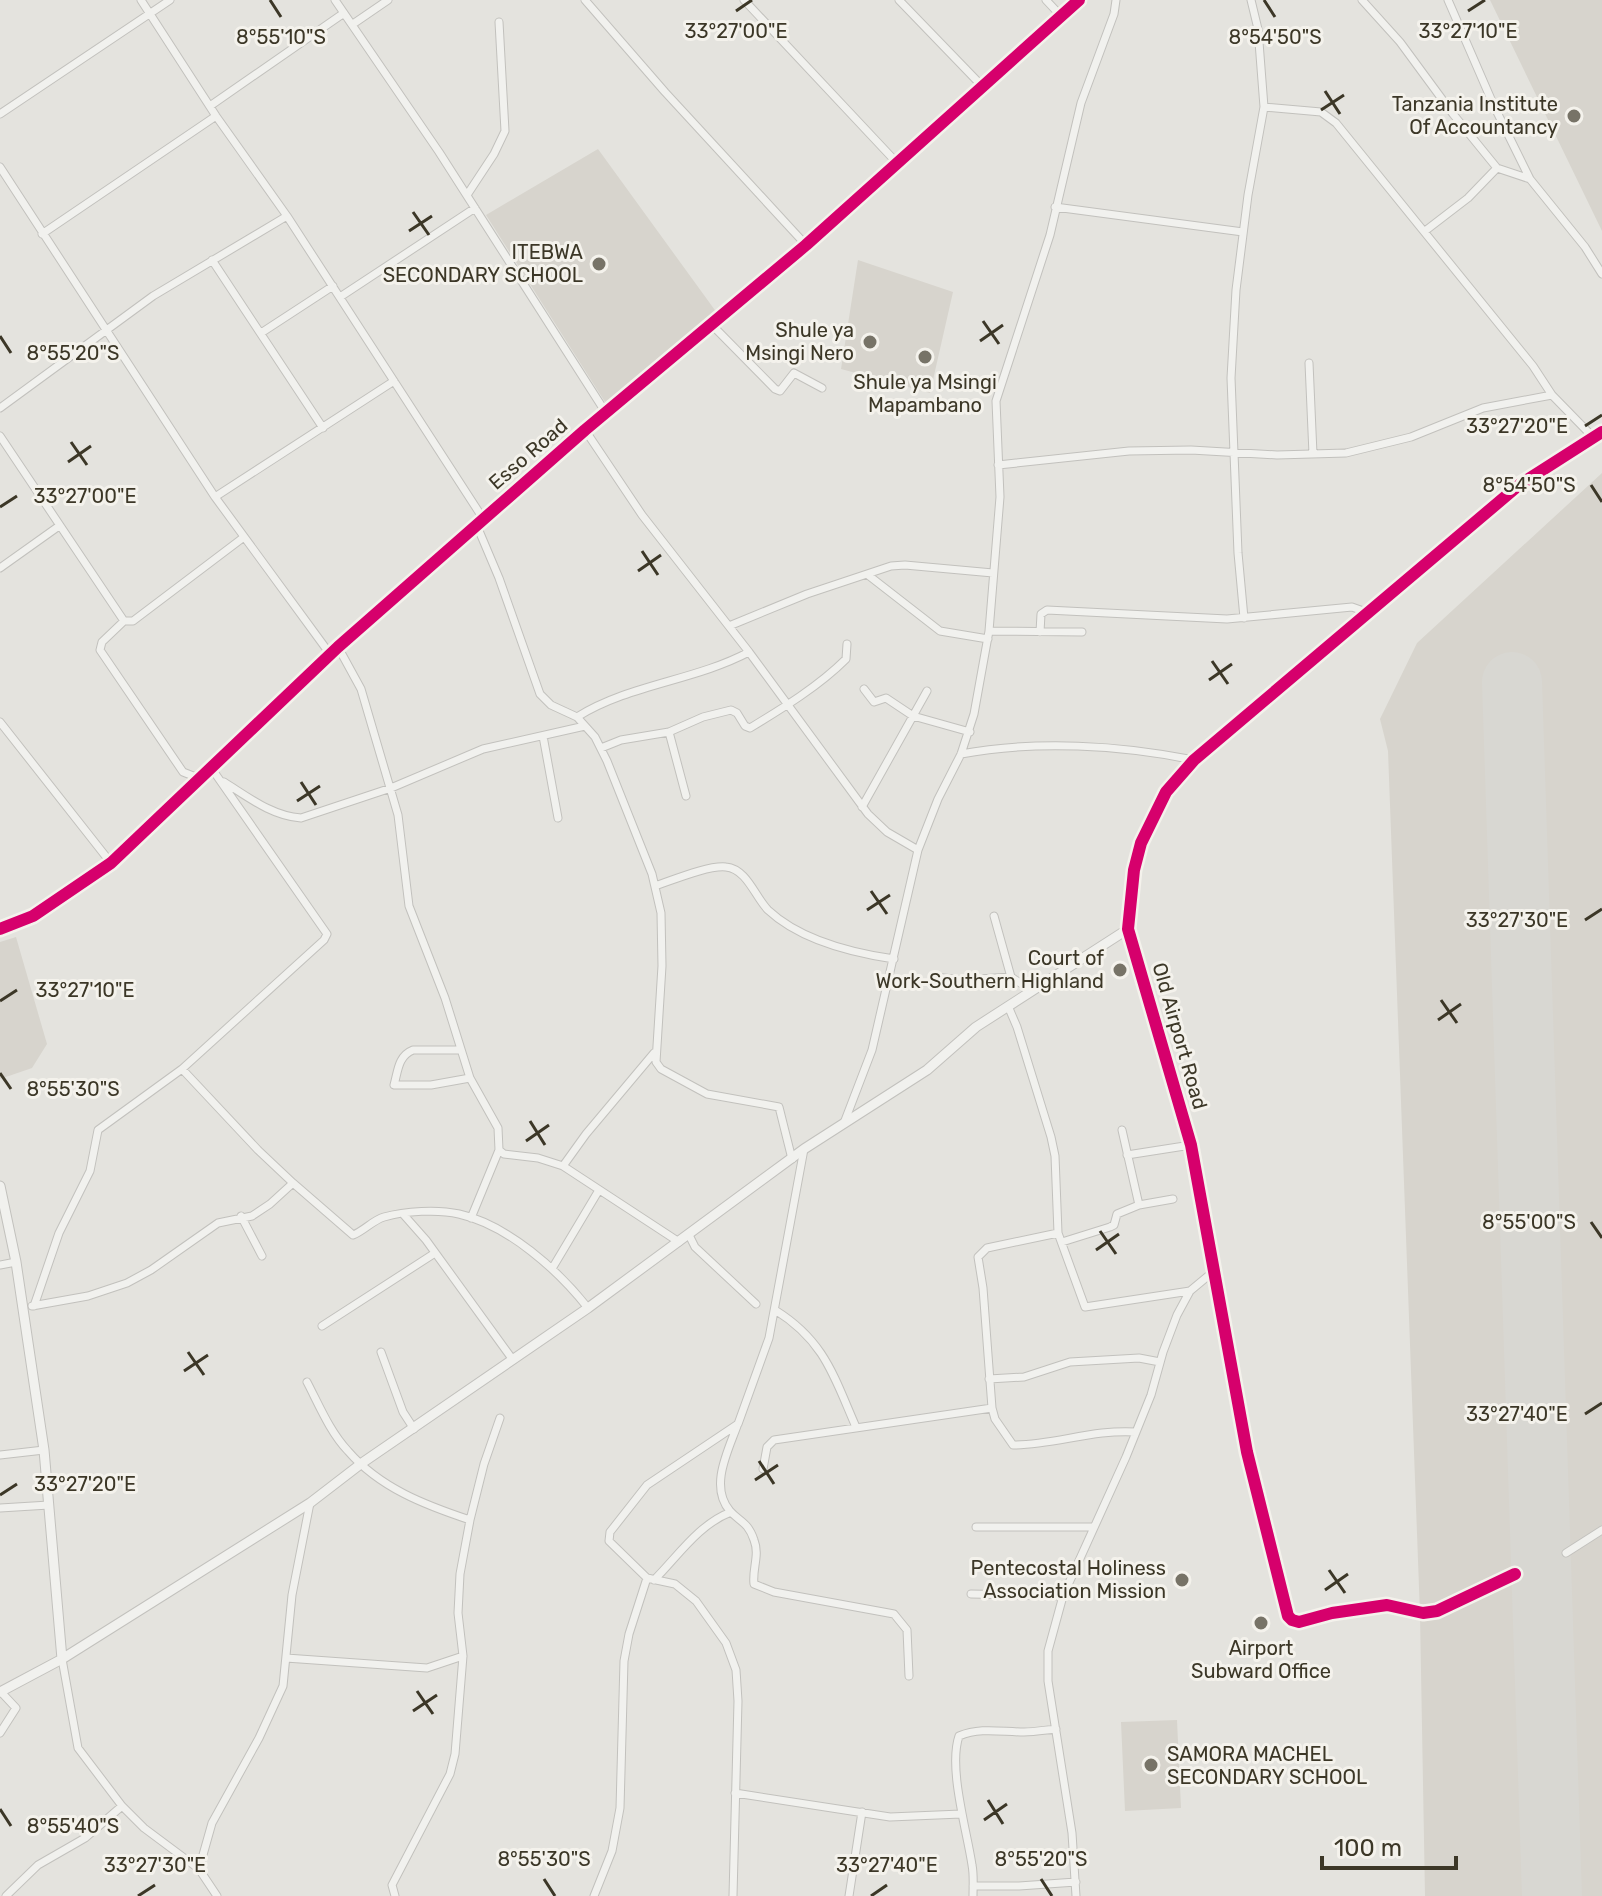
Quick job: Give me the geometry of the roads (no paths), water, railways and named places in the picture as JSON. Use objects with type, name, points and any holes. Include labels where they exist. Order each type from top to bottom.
[{"type":"street","points":[[141,0],[333,286],[480,523],[540,694],[551,705],[577,717],[601,748],[645,852],[661,913],[661,998],[656,1062],[661,1069],[698,1090],[779,1107],[792,1159]]},
{"type":"street","points":[[0,114],[170,0]]},
{"type":"street","points":[[335,0],[467,195],[606,413]]},
{"type":"street","points":[[353,24],[388,0]]},
{"type":"street","points":[[585,0],[806,245]]},
{"type":"street","points":[[744,0],[898,164]]},
{"type":"street","points":[[899,0],[983,87]]},
{"type":"street","points":[[1046,0],[1061,16]]},
{"type":"street","name":"Esso Road","points":[[0,929],[33,916],[111,863],[334,651],[585,430],[806,245],[1079,0]]},
{"type":"street","points":[[843,1125],[872,1050],[918,850],[970,732],[988,635],[1000,497],[996,401],[1040,269],[1081,103],[1114,14],[1116,0]]},
{"type":"street","points":[[1244,618],[1239,575],[1232,334],[1243,232],[1264,107],[1258,29],[1251,0]]},
{"type":"street","points":[[1362,0],[1400,42],[1497,168],[1530,179]]},
{"type":"street","points":[[1448,0],[1530,179],[1585,247],[1602,274]]},
{"type":"street","points":[[210,106],[344,13]]},
{"type":"street","points":[[467,195],[505,131],[499,22]]},
{"type":"street","points":[[1264,107],[1311,110],[1328,116],[1425,231],[1533,366],[1552,395],[1597,434]]},
{"type":"street","points":[[42,234],[216,116]]},
{"type":"street","points":[[0,167],[215,497],[358,681],[400,827],[409,906],[448,1006],[470,1078],[498,1128],[499,1150],[471,1218]]},
{"type":"street","points":[[1425,231],[1468,198],[1497,168]]},
{"type":"street","points":[[1055,207],[1243,232]]},
{"type":"street","points":[[340,297],[475,208]]},
{"type":"street","points":[[0,408],[153,296],[287,216]]},
{"type":"street","points":[[212,260],[323,428]]},
{"type":"street","points":[[261,333],[333,286]]},
{"type":"street","points":[[711,324],[775,389],[780,391],[794,373],[822,388]]},
{"type":"street","points":[[1309,363],[1313,454]]},
{"type":"street","points":[[215,497],[394,381]]},
{"type":"street","points":[[998,465],[1129,451],[1346,453],[1391,443],[1483,408],[1552,395]]},
{"type":"street","points":[[585,430],[642,515],[749,652],[862,807],[887,832],[918,850]]},
{"type":"street","name":"Old Airport Road","points":[[1515,1574],[1437,1611],[1423,1613],[1387,1605],[1332,1613],[1299,1622],[1292,1620],[1285,1606],[1247,1452],[1191,1145],[1128,929],[1134,870],[1141,843],[1166,792],[1194,760],[1519,485],[1597,434]]},
{"type":"street","points":[[0,436],[124,621]]},
{"type":"street","points":[[0,568],[59,526]]},
{"type":"street","points":[[201,779],[183,772],[100,650],[102,642],[124,621],[133,621],[244,537]]},
{"type":"street","points":[[729,626],[807,594],[891,566],[993,573]]},
{"type":"street","points":[[868,575],[940,631],[988,635],[1082,632]]},
{"type":"street","points":[[1040,632],[1041,614],[1047,610],[1196,618],[1244,618],[1352,607],[1369,613]]},
{"type":"street","points":[[601,748],[621,740],[669,732],[703,717],[731,710],[735,710],[745,726],[750,728],[787,706],[846,659],[847,644]]},
{"type":"street","points":[[577,717],[593,707],[673,678],[710,671],[749,652]]},
{"type":"street","points":[[864,689],[874,702],[886,698],[913,716],[970,732]]},
{"type":"street","points":[[862,807],[927,691]]},
{"type":"street","points":[[0,722],[111,863]]},
{"type":"street","points":[[220,780],[272,811],[301,818],[391,788],[483,749],[585,726]]},
{"type":"street","points":[[669,732],[686,796]]},
{"type":"street","points":[[543,736],[558,818]]},
{"type":"street","points":[[961,754],[1000,749],[1093,748],[1194,760]]},
{"type":"street","points":[[34,1306],[59,1233],[90,1171],[98,1130],[182,1069],[327,934],[212,769]]},
{"type":"street","points":[[655,886],[718,867],[731,868],[745,878],[767,909],[792,925],[841,949],[894,959]]},
{"type":"street","points":[[994,916],[1011,977]]},
{"type":"street","points":[[0,1733],[16,1708],[0,1692],[62,1659],[310,1503],[362,1463],[588,1308],[804,1149],[927,1070],[976,1027],[1128,929]]},
{"type":"street","points":[[935,977],[962,980],[1011,977],[1031,990]]},
{"type":"street","points":[[1008,1006],[1051,1137],[1055,1156],[1058,1233],[1085,1307],[1190,1291]]},
{"type":"street","points":[[460,1050],[407,1052],[400,1060],[394,1085],[431,1085],[470,1078]]},
{"type":"street","points":[[563,1166],[655,1053]]},
{"type":"street","points":[[182,1069],[258,1150],[353,1235],[380,1217],[450,1212],[471,1218],[515,1241],[553,1267],[588,1308]]},
{"type":"street","points":[[1122,1130],[1139,1205]]},
{"type":"street","points":[[1127,1155],[1191,1145]]},
{"type":"street","points":[[804,1149],[769,1338],[724,1460],[721,1494],[731,1512],[742,1519],[755,1542],[754,1584],[774,1592],[894,1614],[907,1630],[909,1676]]},
{"type":"street","points":[[499,1150],[504,1154],[538,1158],[563,1166],[679,1242]]},
{"type":"street","points":[[22,1308],[88,1296],[127,1283],[218,1223],[252,1216],[293,1183]]},
{"type":"street","points":[[0,1186],[16,1262],[44,1450],[62,1659],[78,1748],[122,1806],[144,1828],[199,1869],[217,1896]]},
{"type":"street","points":[[553,1267],[599,1190]]},
{"type":"street","points":[[1062,1242],[1110,1227],[1114,1225],[1117,1214],[1139,1205],[1173,1199]]},
{"type":"street","points":[[403,1214],[513,1360]]},
{"type":"street","points":[[241,1216],[262,1256]]},
{"type":"street","points":[[1058,1233],[987,1248],[978,1257],[995,1419],[1013,1445],[1064,1441],[1122,1431],[1136,1432]]},
{"type":"street","points":[[689,1235],[695,1247],[756,1304]]},
{"type":"street","points":[[322,1326],[435,1253]]},
{"type":"street","points":[[0,1265],[16,1262]]},
{"type":"street","points":[[1076,1896],[1072,1833],[1048,1681],[1048,1651],[1063,1596],[1136,1432],[1177,1315],[1190,1291],[1214,1271]]},
{"type":"street","points":[[775,1310],[806,1333],[821,1353],[842,1388],[856,1427]]},
{"type":"street","points":[[381,1352],[403,1412],[414,1429]]},
{"type":"street","points":[[989,1379],[1024,1377],[1070,1362],[1139,1358],[1160,1362]]},
{"type":"street","points":[[307,1382],[340,1441],[388,1486],[435,1509],[470,1520]]},
{"type":"street","points":[[763,1469],[767,1447],[774,1440],[992,1408]]},
{"type":"street","points":[[395,1896],[392,1885],[450,1774],[455,1754],[463,1656],[459,1599],[462,1562],[484,1464],[500,1418]]},
{"type":"street","points":[[733,1896],[736,1670],[726,1643],[696,1601],[675,1584],[651,1579],[609,1541],[610,1532],[647,1485],[738,1424]]},
{"type":"street","points":[[0,1455],[44,1450]]},
{"type":"street","points":[[199,1869],[212,1823],[278,1701],[283,1686],[292,1595],[310,1503]]},
{"type":"street","points":[[0,1508],[49,1505]]},
{"type":"street","points":[[594,1896],[612,1851],[620,1808],[624,1661],[633,1622],[651,1579],[700,1531],[717,1517],[731,1512]]},
{"type":"street","points":[[976,1527],[1092,1527]]},
{"type":"street","points":[[1566,1553],[1602,1530]]},
{"type":"street","points":[[971,1594],[1063,1596]]},
{"type":"street","points":[[286,1658],[427,1668],[463,1656]]},
{"type":"street","points":[[973,1896],[973,1868],[961,1814],[955,1747],[959,1736],[970,1731],[991,1729],[1025,1732],[1056,1729]]},
{"type":"street","points":[[735,1793],[890,1817],[961,1814]]},
{"type":"street","points":[[6,1896],[38,1865],[85,1838],[122,1806]]},
{"type":"street","points":[[849,1896],[862,1812]]},
{"type":"street","points":[[973,1886],[1076,1882]]},
{"type":"place","name":"Tanzania Institute Of Accountancy","points":[[1574,116]]},
{"type":"place","name":"ITEBWA SECONDARY SCHOOL","points":[[599,264]]},
{"type":"place","name":"Shule ya Msingi Nero","points":[[870,342]]},
{"type":"place","name":"Shule ya Msingi Mapambano","points":[[925,357]]},
{"type":"place","name":"Court of Work-Southern Highland","points":[[1120,970]]},
{"type":"place","name":"Pentecostal Holiness Association Mission","points":[[1182,1580]]},
{"type":"place","name":"Airport Subward Office","points":[[1261,1623]]},
{"type":"place","name":"SAMORA MACHEL SECONDARY SCHOOL","points":[[1151,1765]]}]
